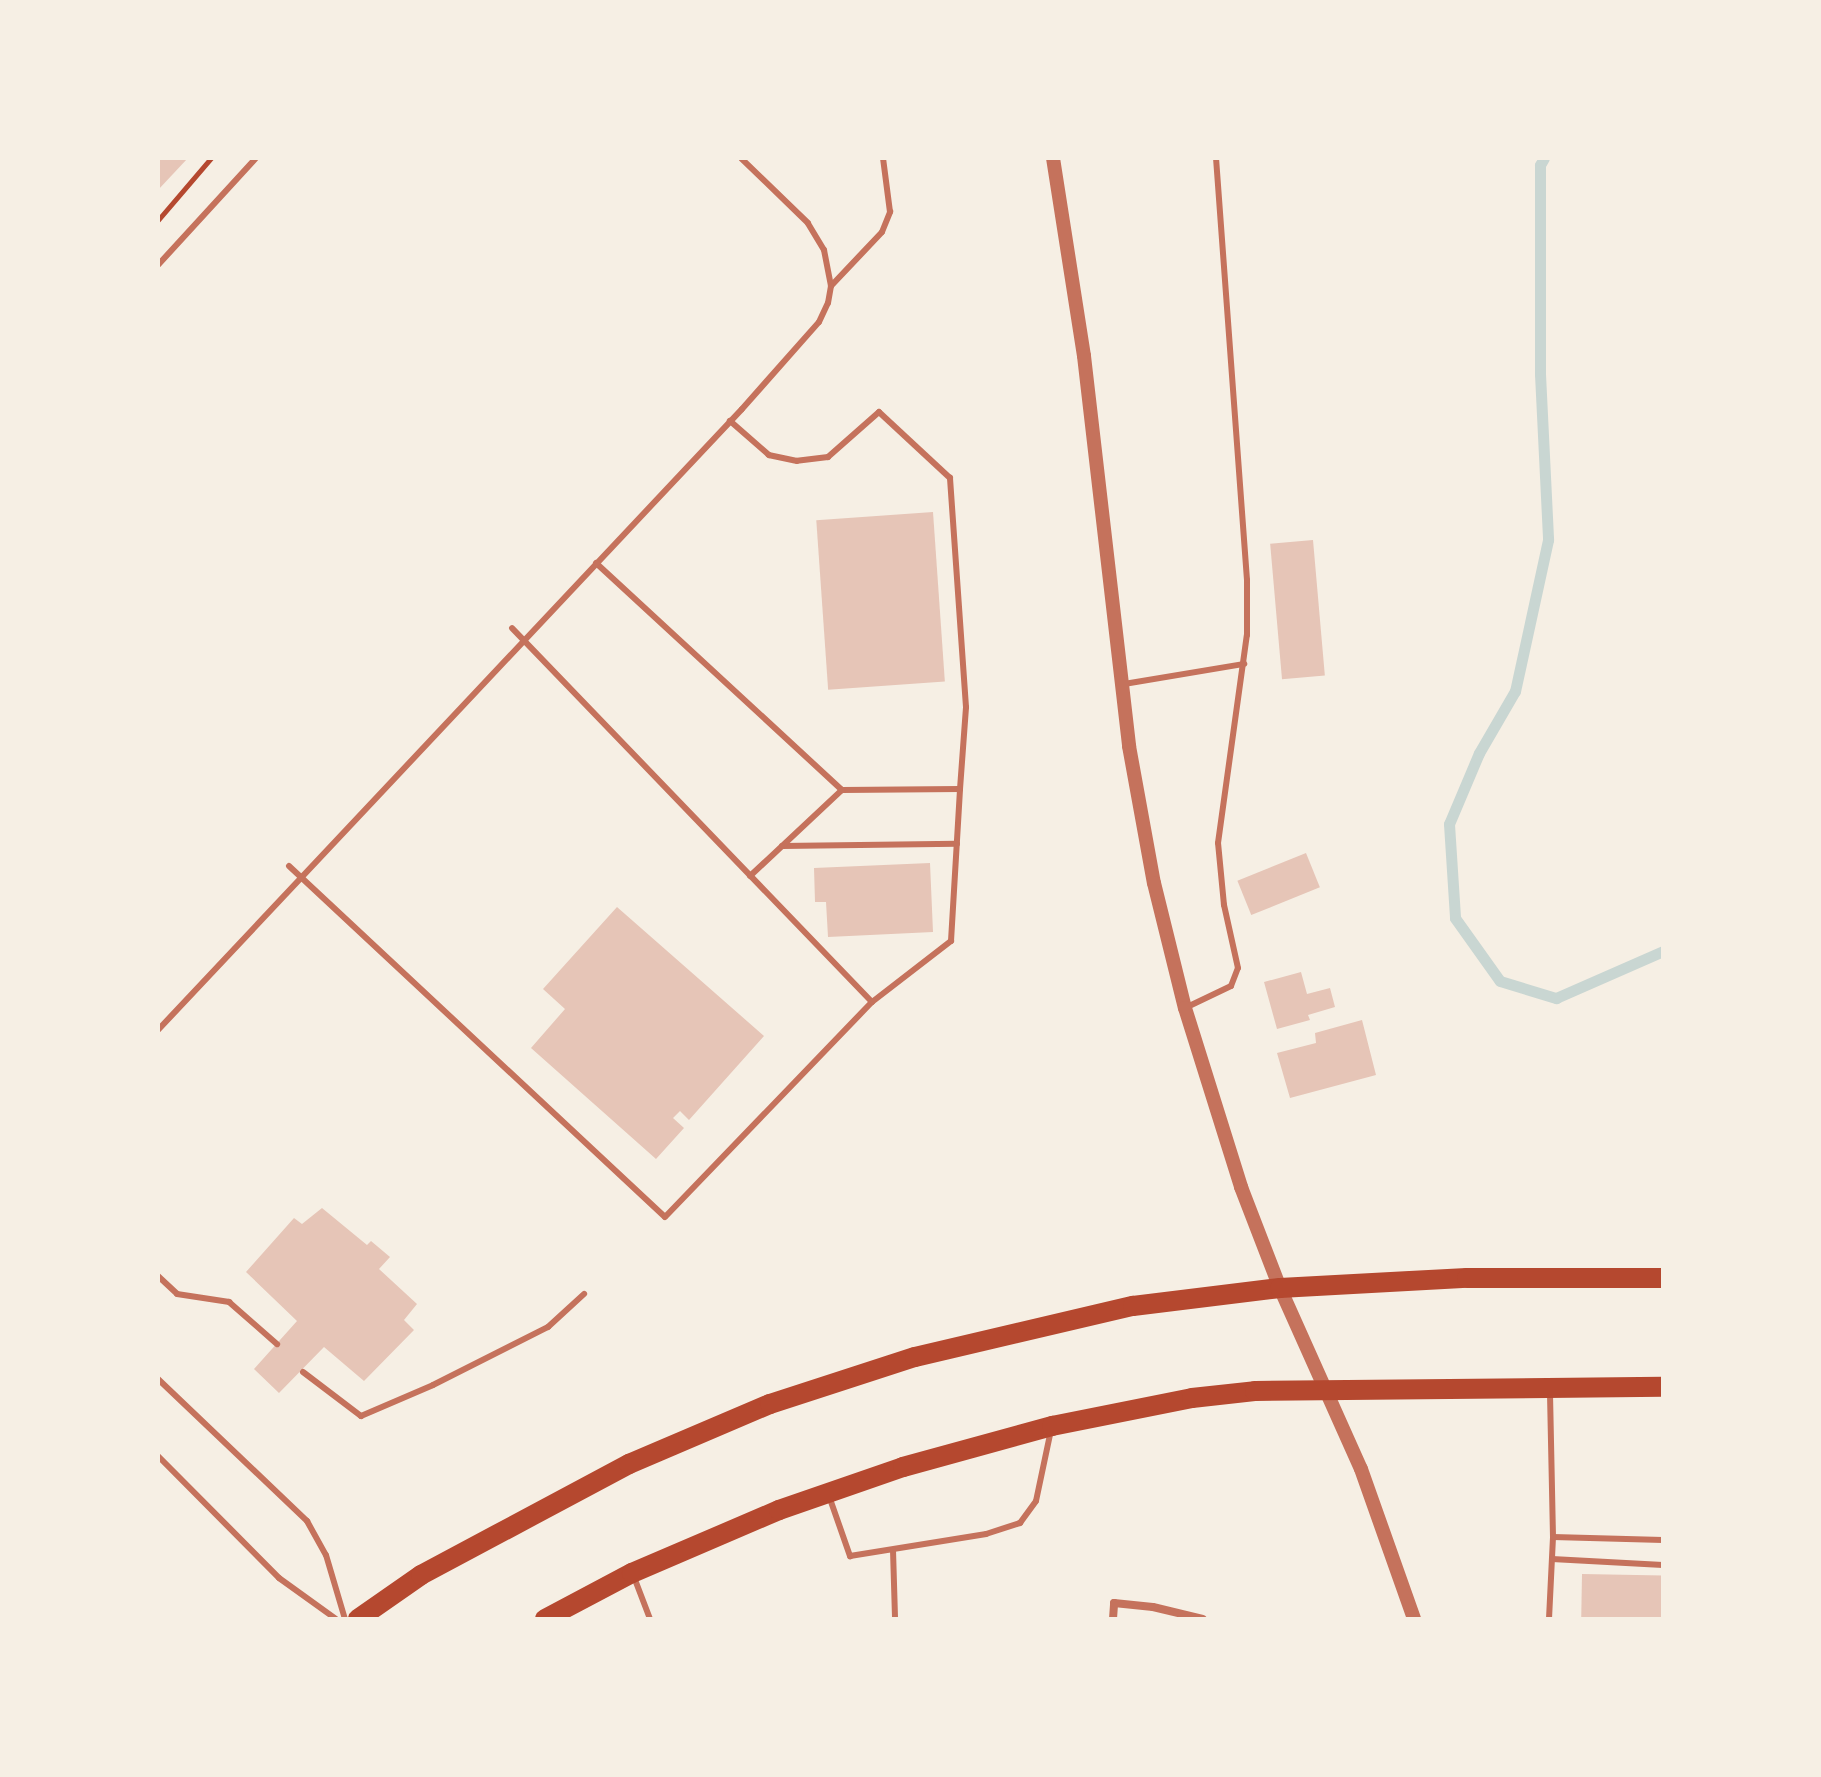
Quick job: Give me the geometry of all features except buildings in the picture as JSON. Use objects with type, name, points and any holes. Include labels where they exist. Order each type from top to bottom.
[{"type":"main road","points":[[358,1619],[421,1575],[629,1464],[770,1404],[915,1357],[1133,1306],[1280,1288],[1467,1278],[1663,1278]]},
{"type":"main road","points":[[545,1619],[632,1573],[828,1492],[1052,1426],[1192,1398],[1326,1388],[1663,1387]]},
{"type":"street","points":[[1053,158],[1084,356],[1121,685],[1154,883],[1185,1008],[1241,1187],[1280,1288],[1361,1469],[1414,1619]]},
{"type":"street","points":[[1113,1619],[1114,1603],[1153,1607],[1203,1619]]},
{"type":"lane","points":[[158,265],[256,158]]},
{"type":"lane","points":[[741,158],[808,223],[824,250],[831,286]]},
{"type":"lane","points":[[158,1030],[730,421],[819,322],[831,286],[882,232],[890,212],[883,158]]},
{"type":"lane","points":[[1185,1008],[1231,986],[1238,968],[1224,905],[1218,843],[1244,664],[1247,580],[1216,158]]},
{"type":"lane","points":[[289,866],[665,1217],[872,1002],[951,941],[966,707],[950,478],[879,412],[828,457],[797,461],[769,455],[730,421]]},
{"type":"lane","points":[[596,563],[842,790]]},
{"type":"lane","points":[[512,628],[872,1002]]},
{"type":"lane","points":[[1121,685],[1244,664]]},
{"type":"lane","points":[[750,876],[842,790],[960,789]]},
{"type":"lane","points":[[782,846],[957,844]]},
{"type":"lane","points":[[158,1276],[177,1294],[229,1302],[277,1344]]},
{"type":"lane","points":[[303,1372],[361,1416],[433,1385],[548,1327],[584,1294]]},
{"type":"lane","points":[[158,1379],[307,1521],[326,1555],[345,1619]]},
{"type":"lane","points":[[1549,1619],[1553,1537],[1550,1387]]},
{"type":"lane","points":[[828,1492],[850,1556],[986,1534],[1020,1523],[1036,1501],[1052,1426]]},
{"type":"lane","points":[[158,1456],[279,1578],[336,1619]]},
{"type":"lane","points":[[1553,1537],[1663,1540]]},
{"type":"lane","points":[[893,1550],[895,1619]]},
{"type":"lane","points":[[1552,1559],[1663,1565]]},
{"type":"lane","points":[[632,1573],[650,1619]]},
{"type":"path","points":[[158,220],[211,158]]},
{"type":"waterway","points":[[1544,158],[1540,165],[1540,374],[1548,540],[1515,691],[1479,753],[1449,824],[1455,918],[1500,981],[1556,998],[1663,951]]}]
